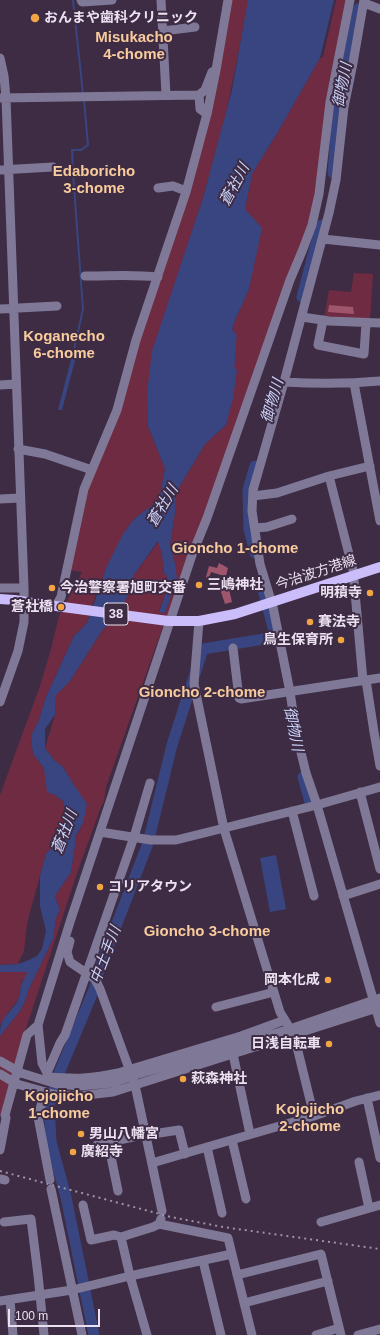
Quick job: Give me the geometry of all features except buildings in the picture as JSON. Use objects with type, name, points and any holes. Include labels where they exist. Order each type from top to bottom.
[{"type":"main road","name":"今治波方港線","points":[[0,599],[170,621],[199,621],[235,614],[380,567]]},
{"type":"street","points":[[81,0],[82,2],[112,0]]},
{"type":"street","points":[[161,0],[166,95]]},
{"type":"street","points":[[60,607],[84,489],[117,410],[136,340],[186,191],[207,114],[228,0]]},
{"type":"street","points":[[48,1075],[42,1063],[38,1025],[70,922],[192,555],[290,280],[312,225],[319,194],[330,102],[350,0]]},
{"type":"street","points":[[380,9],[364,1],[344,106],[336,180],[302,316],[253,490],[252,511],[260,564],[273,607],[290,692],[296,732],[306,773],[377,1004],[380,1023]]},
{"type":"street","points":[[163,31],[195,27]]},
{"type":"street","points":[[0,58],[4,76],[4,170],[13,308],[24,588],[24,622],[18,651],[0,702]]},
{"type":"street","points":[[3,98],[199,95],[204,90],[212,72],[216,70]]},
{"type":"street","points":[[199,95],[200,109],[207,114]]},
{"type":"street","points":[[4,170],[53,167]]},
{"type":"street","points":[[158,188],[173,186],[186,191]]},
{"type":"street","points":[[322,239],[380,245]]},
{"type":"street","points":[[85,276],[139,275],[158,277]]},
{"type":"street","points":[[0,309],[57,306]]},
{"type":"street","points":[[302,316],[323,320],[380,323]]},
{"type":"street","points":[[323,320],[318,345],[364,354],[366,323]]},
{"type":"street","points":[[284,382],[316,384],[380,381]]},
{"type":"street","points":[[354,383],[380,521]]},
{"type":"street","points":[[0,385],[16,384]]},
{"type":"street","points":[[18,449],[45,454],[92,470]]},
{"type":"street","points":[[253,496],[277,493],[329,476],[370,466]]},
{"type":"street","points":[[329,476],[354,576],[365,680],[380,766]]},
{"type":"street","points":[[0,499],[20,498]]},
{"type":"street","points":[[255,528],[267,527],[292,519]]},
{"type":"street","points":[[0,588],[24,588]]},
{"type":"street","points":[[199,621],[194,684],[224,829],[280,1012],[292,1032],[314,1116]]},
{"type":"street","points":[[233,648],[239,698],[241,699],[380,678]]},
{"type":"street","points":[[48,1075],[60,1043],[65,1035],[87,973],[134,837],[150,783]]},
{"type":"street","points":[[100,832],[151,840],[176,840],[317,805],[380,787]]},
{"type":"street","points":[[360,792],[380,869]]},
{"type":"street","points":[[292,811],[314,896]]},
{"type":"street","points":[[343,896],[380,884]]},
{"type":"street","points":[[70,922],[72,930],[67,952],[70,962],[95,979],[132,1076],[152,1163],[161,1218]]},
{"type":"street","points":[[216,1007],[274,992]]},
{"type":"street","points":[[48,1075],[82,1079],[102,1076],[132,1076],[233,1054],[292,1032],[377,1004]]},
{"type":"street","points":[[0,1061],[22,1073],[57,1084],[80,1086],[112,1083],[285,1020]]},
{"type":"street","points":[[0,1150],[6,1118],[5,1116],[27,1035],[38,1025]]},
{"type":"street","points":[[0,1074],[17,1084],[53,1094],[78,1096],[114,1092],[132,1076],[292,1032]]},
{"type":"street","points":[[233,1054],[250,1134]]},
{"type":"street","points":[[152,1163],[314,1116],[380,1095]]},
{"type":"street","points":[[43,1098],[38,1117],[50,1185],[82,1335]]},
{"type":"street","points":[[367,1098],[380,1158]]},
{"type":"street","points":[[97,1145],[146,1134],[179,1130],[185,1154]]},
{"type":"street","points":[[232,1140],[246,1199]]},
{"type":"street","points":[[108,1142],[118,1191]]},
{"type":"street","points":[[207,1147],[222,1213]]},
{"type":"street","points":[[359,1162],[369,1208]]},
{"type":"street","points":[[83,1205],[91,1240],[114,1235],[121,1237],[153,1227],[161,1218]]},
{"type":"street","points":[[321,1222],[380,1205]]},
{"type":"street","points":[[161,1218],[228,1238],[252,1335]]},
{"type":"street","points":[[4,1222],[31,1219],[44,1335]]},
{"type":"street","points":[[121,1237],[130,1276],[147,1335]]},
{"type":"street","points":[[0,1301],[72,1290],[232,1254]]},
{"type":"street","points":[[237,1275],[321,1254],[340,1332],[316,1335]]},
{"type":"street","points":[[203,1260],[221,1335]]},
{"type":"street","points":[[244,1303],[328,1281]]},
{"type":"street","points":[[10,1300],[14,1335]]},
{"type":"street","points":[[358,1335],[380,1329]]},
{"type":"shaded area","points":[[231,0],[248,0],[248,5],[224,124],[205,191],[161,329],[147,393],[148,426],[165,469],[159,500],[134,519],[107,566],[87,623],[74,636],[46,697],[39,720],[31,736],[33,754],[44,768],[55,795],[63,801],[65,811],[62,828],[56,843],[46,854],[27,923],[24,951],[18,964],[0,965],[0,795],[40,686],[59,616],[82,572],[68,570],[87,492],[182,213]]},
{"type":"shaded area","points":[[336,0],[347,0],[317,187],[310,221],[170,614],[162,629],[106,787],[104,801],[77,873],[20,1047],[0,1116],[0,1036],[20,1011],[53,939],[56,918],[60,910],[55,896],[71,872],[75,837],[83,823],[74,785],[63,767],[54,760],[45,748],[55,715],[56,695],[70,681],[103,629],[109,624],[122,606],[132,588],[133,576],[159,541],[164,573],[167,575],[166,593],[159,611],[165,613],[175,564],[170,545],[175,512],[175,494],[205,444],[226,425],[237,370],[229,366],[233,325],[249,289],[245,209],[252,174],[320,58],[323,57]]},
{"type":"shaded area","points":[[354,273],[373,274],[370,321],[324,318],[329,290],[351,292]]},
{"type":"shaded area","points":[[329,305],[353,307],[354,314],[328,312]]},
{"type":"shaded area","points":[[219,563],[228,568],[226,576],[232,602],[225,604],[219,586],[224,576],[211,572],[208,580],[206,577],[209,566],[217,568]]},
{"type":"shaded area","points":[[0,972],[27,972],[26,978],[22,981],[18,1000],[0,1025]]},
{"type":"water","points":[[248,0],[334,0],[320,58],[252,174],[245,209],[262,228],[249,289],[233,325],[229,366],[237,370],[233,398],[226,425],[205,444],[175,494],[175,512],[170,545],[177,579],[165,613],[159,612],[166,593],[167,576],[164,573],[162,554],[158,541],[133,576],[132,588],[122,606],[109,624],[103,629],[70,681],[56,695],[55,715],[45,729],[45,748],[54,760],[63,767],[87,804],[83,823],[75,837],[71,872],[55,896],[60,910],[56,918],[53,939],[20,1011],[0,1036],[1,1024],[18,1000],[21,986],[27,972],[0,972],[0,965],[18,964],[29,960],[37,956],[42,949],[46,931],[40,906],[40,876],[46,854],[56,843],[62,828],[65,811],[63,801],[55,795],[47,792],[44,768],[33,754],[31,736],[39,720],[46,697],[74,636],[87,623],[107,566],[123,534],[134,519],[159,500],[165,469],[148,426],[147,393],[152,351],[203,198],[232,90]]},
{"type":"water","points":[[74,348],[78,349],[62,410],[58,410]]},
{"type":"water","points":[[276,855],[286,909],[270,912],[260,858]]},
{"type":"waterway","points":[[73,0],[83,94]]},
{"type":"waterway","name":"御物川","points":[[333,173],[338,110],[358,9]]},
{"type":"waterway","points":[[74,350],[83,309],[72,150],[81,150],[88,145],[84,100]]},
{"type":"waterway","name":"御物川","points":[[302,297],[322,225]]},
{"type":"waterway","name":"蒼社川","points":[[228,381],[231,336]]},
{"type":"waterway","name":"御物川","points":[[255,466],[248,490],[249,529],[255,553]]},
{"type":"waterway","name":"御物川","points":[[261,582],[274,631]]},
{"type":"waterway","name":"中土手川","points":[[94,1335],[66,1197],[51,1142],[49,1105],[60,1071],[95,987],[98,973],[148,843],[172,745],[203,649],[276,637]]},
{"type":"waterway","name":"御物川","points":[[303,777],[310,802]]},
{"type":"railway","points":[[0,1171],[171,1217],[223,1227],[380,1249]]},
{"type":"place","name":"おんまや歯科クリニック","points":[[35,18]]},
{"type":"place","name":"三嶋神社","points":[[199,585]]},
{"type":"place","name":"今治警察署旭町交番","points":[[52,588]]},
{"type":"place","name":"明積寺","points":[[370,593]]},
{"type":"place","name":"蒼社橋","points":[[61,607]]},
{"type":"place","name":"賽法寺","points":[[310,622]]},
{"type":"place","name":"鳥生保育所","points":[[341,640]]},
{"type":"place","name":"コリアタウン","points":[[100,887]]},
{"type":"place","name":"岡本化成","points":[[328,980]]},
{"type":"place","name":"日浅自転車","points":[[329,1044]]},
{"type":"place","name":"萩森神社","points":[[183,1079]]},
{"type":"place","name":"男山八幡宮","points":[[81,1134]]},
{"type":"place","name":"廣紹寺","points":[[73,1152]]},
{"type":"district","name":"Misukacho 4-chome","points":[[134,46]]},
{"type":"district","name":"Edaboricho 3-chome","points":[[94,180]]},
{"type":"district","name":"Koganecho 6-chome","points":[[64,346]]},
{"type":"district","name":"Gioncho 1-chome","points":[[235,549]]},
{"type":"district","name":"Gioncho 2-chome","points":[[202,693]]},
{"type":"district","name":"Gioncho 3-chome","points":[[207,932]]},
{"type":"district","name":"Kojojicho 1-chome","points":[[59,1106]]},
{"type":"district","name":"Kojojicho 2-chome","points":[[310,1118]]}]
